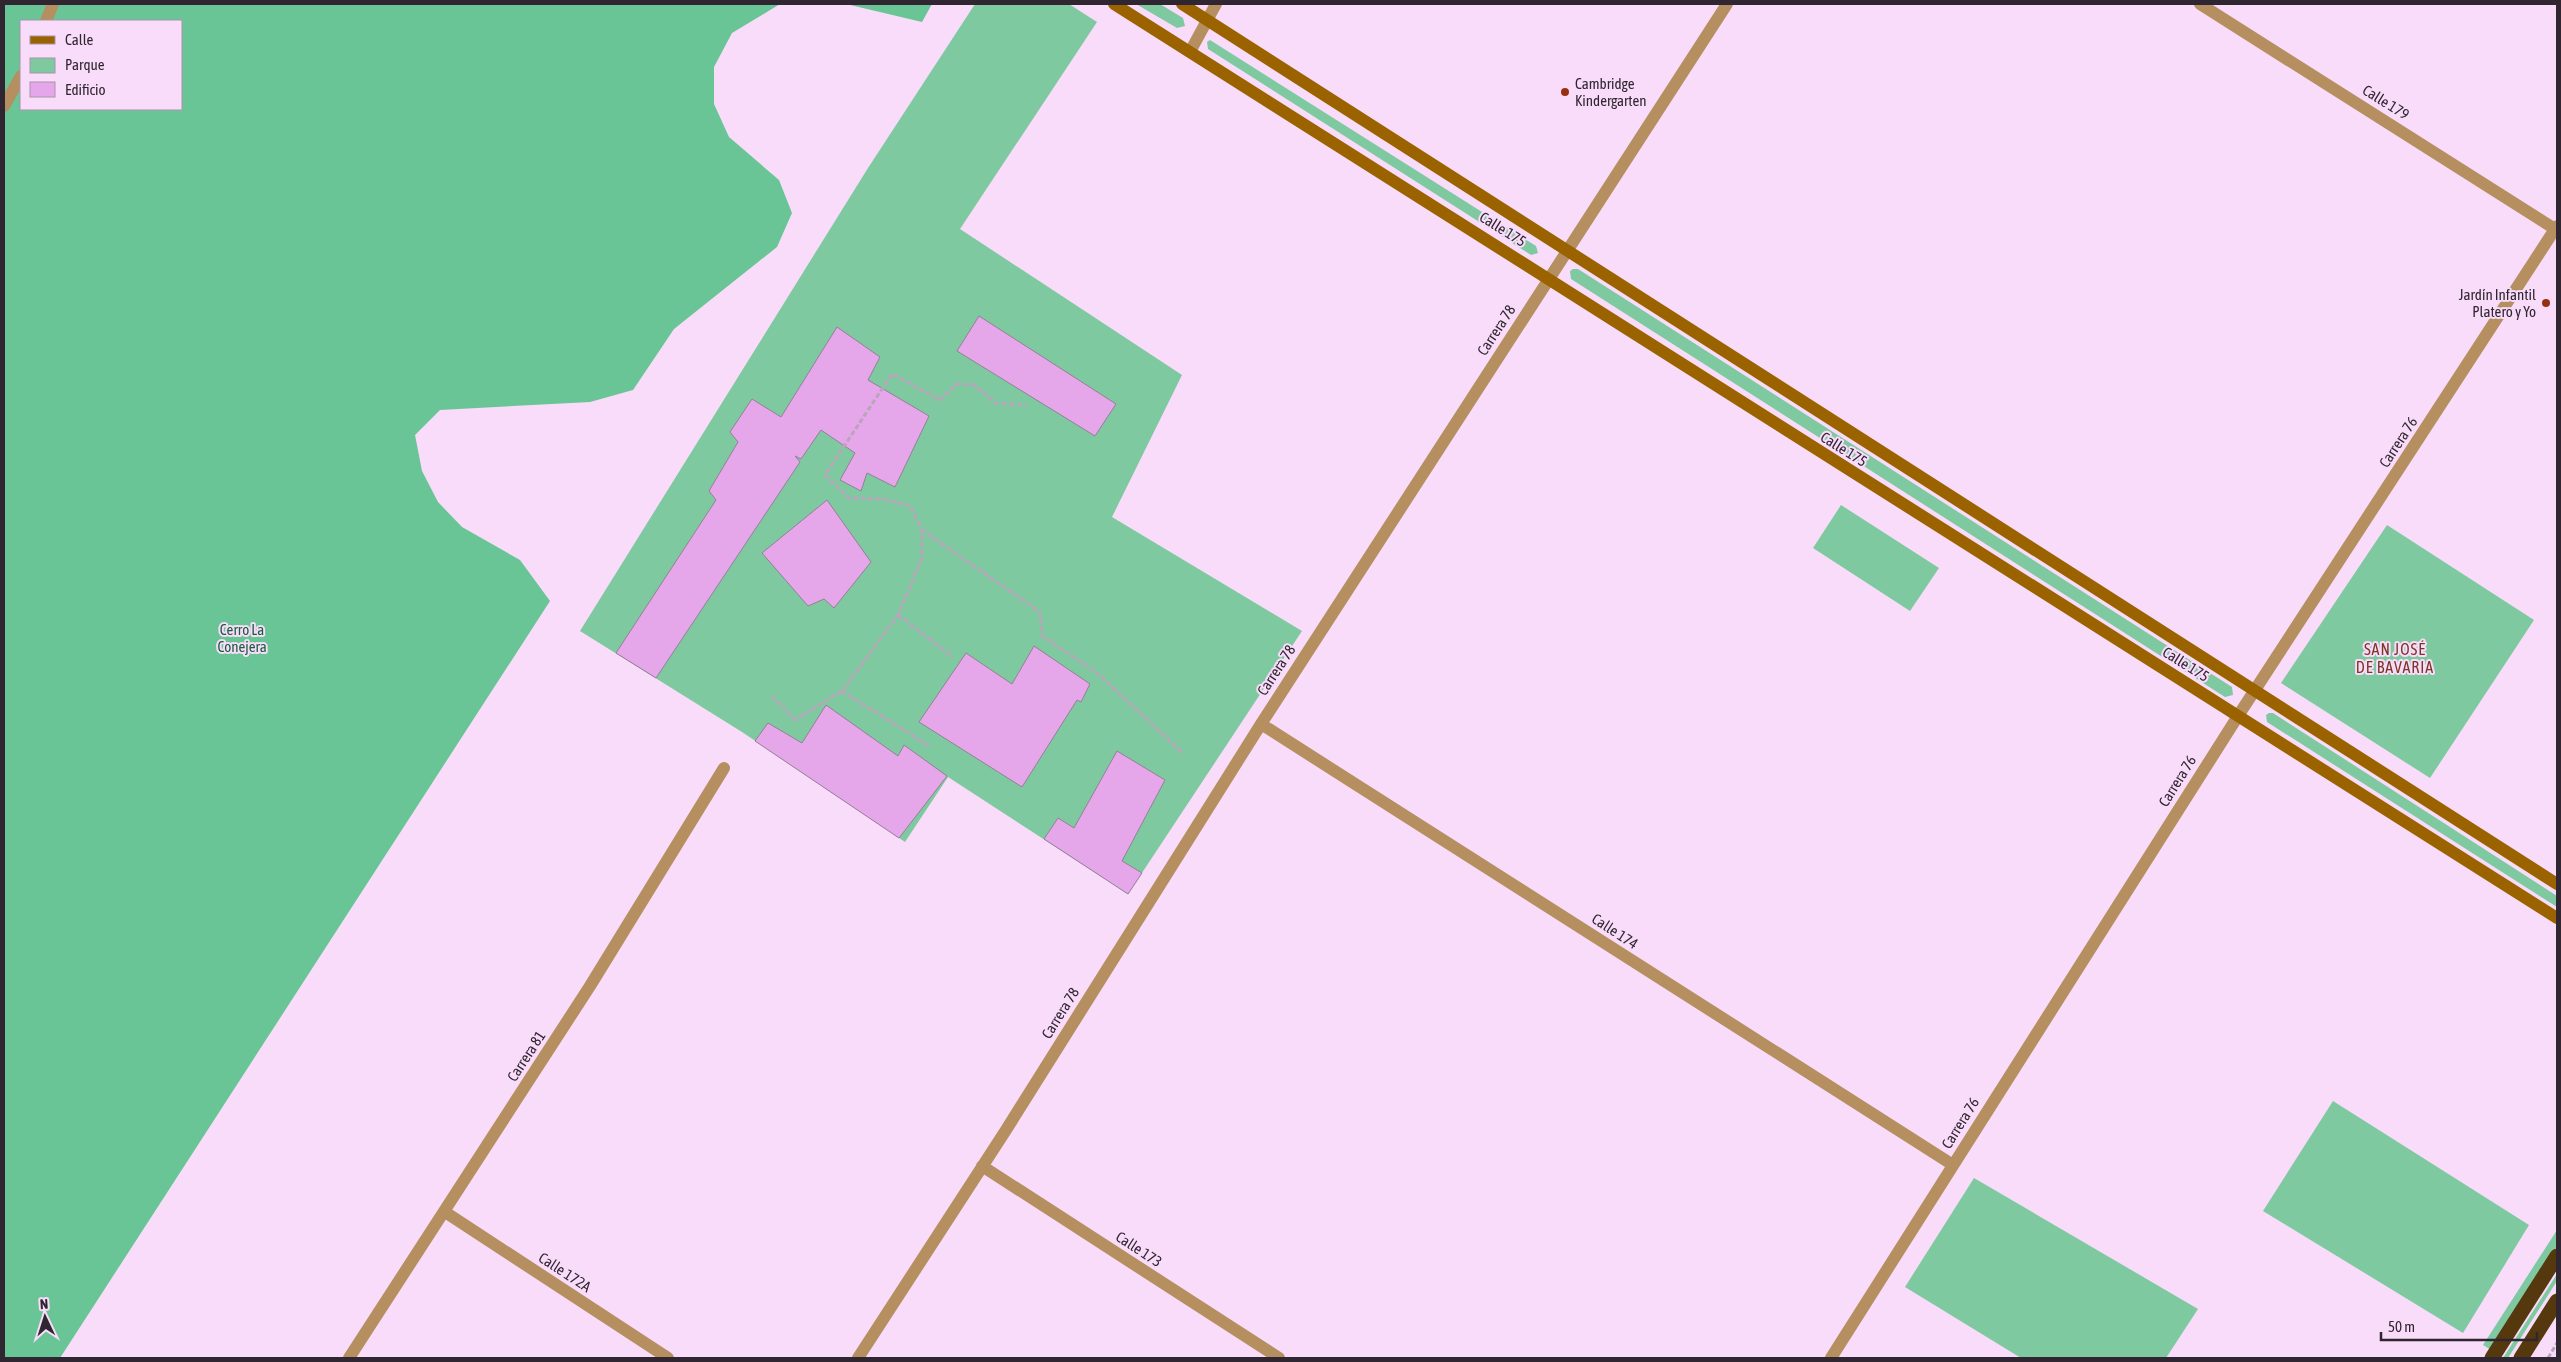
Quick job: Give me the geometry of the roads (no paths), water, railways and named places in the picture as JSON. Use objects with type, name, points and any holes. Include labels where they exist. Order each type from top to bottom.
[{"type":"highway","points":[[2492,1358],[2557,1256]]},
{"type":"highway","points":[[2521,1358],[2557,1302]]},
{"type":"street","points":[[46,20],[53,4]]},
{"type":"street","name":"Calle 175","points":[[1114,4],[1191,50],[1808,445],[2557,918]]},
{"type":"street","name":"Calle 175","points":[[1182,4],[2557,884]]},
{"type":"street","points":[[1191,50],[1206,19],[1216,4]]},
{"type":"street","name":"Carrera 78","points":[[858,1358],[982,1166],[1261,724],[1567,249],[1728,4]]},
{"type":"street","name":"Calle 179","points":[[2200,4],[2556,227]]},
{"type":"street","points":[[4,106],[20,78]]},
{"type":"street","name":"Carrera 76","points":[[1831,1358],[2238,716],[2556,227]]},
{"type":"street","name":"Calle 174","points":[[1261,724],[1953,1165]]},
{"type":"street","name":"Carrera 81","points":[[349,1358],[590,986],[724,768]]},
{"type":"street","name":"Calle 173","points":[[982,1166],[1279,1358]]},
{"type":"street","name":"Calle 172A","points":[[445,1212],[668,1358]]},
{"type":"place","name":"Cambridge Kindergarten","points":[[1565,92]]},
{"type":"place","name":"Jardín Infantil Platero y Yo","points":[[2546,303]]},
{"type":"district","name":"SAN JOSÉ DE BAVARIA","points":[[2395,658]]},
{"type":"park label","name":"Cerro La Conejera","points":[[242,638]]}]
